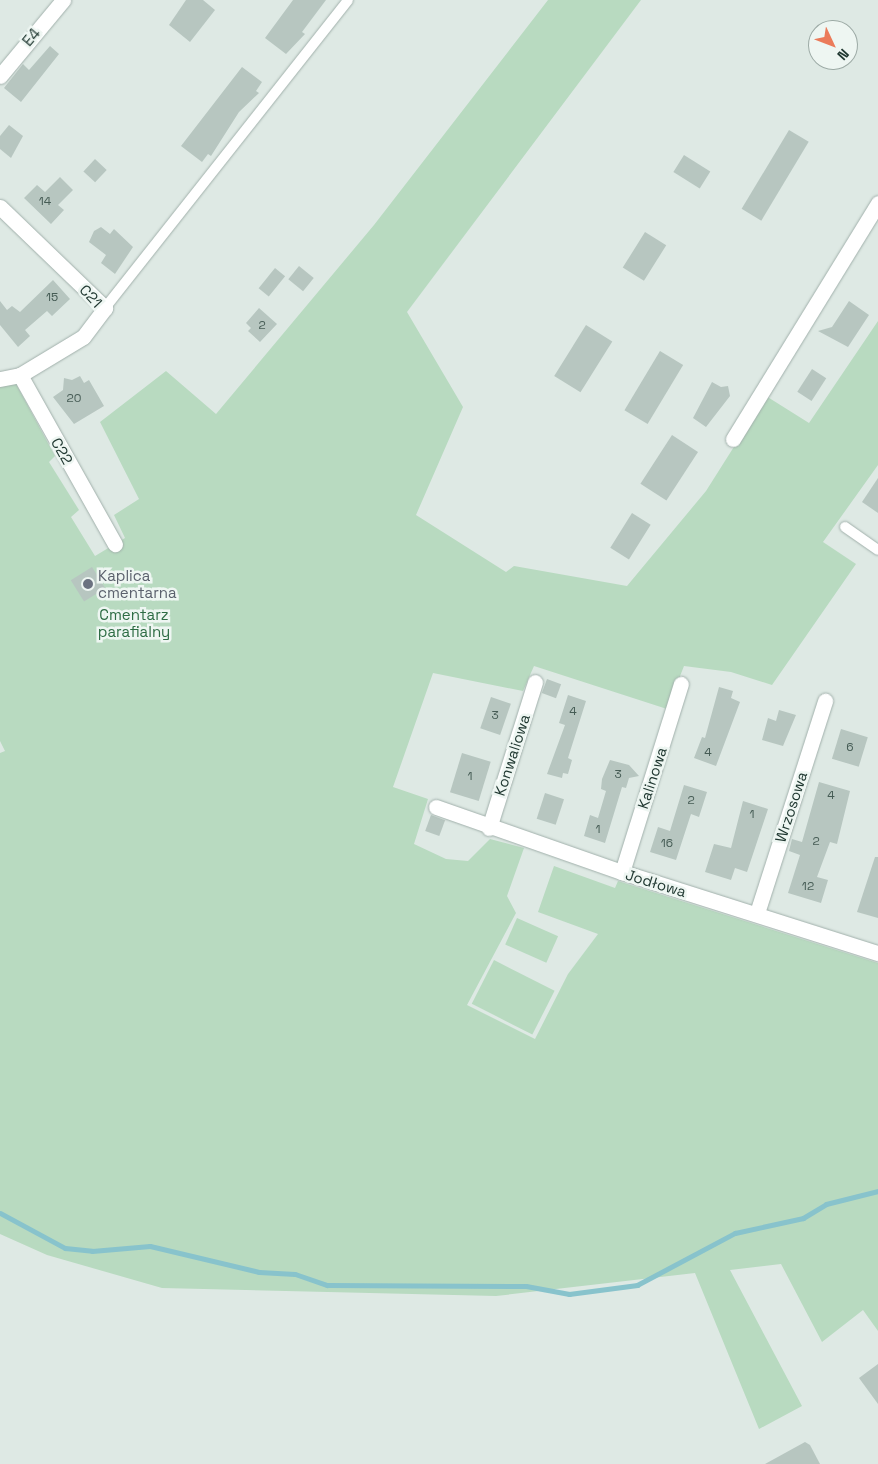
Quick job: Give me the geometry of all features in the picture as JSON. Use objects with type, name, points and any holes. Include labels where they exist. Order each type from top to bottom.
[{"type":"street","name":"E4","points":[[0,76],[63,0]]},
{"type":"street","points":[[733,439],[878,203]]},
{"type":"street","name":"C21","points":[[0,207],[105,308],[82,336],[20,375]]},
{"type":"street","points":[[0,379],[20,375]]},
{"type":"street","name":"C22","points":[[20,375],[115,544]]},
{"type":"street","name":"Konwaliowa","points":[[489,828],[536,682]]},
{"type":"street","name":"Kalinowa","points":[[622,872],[682,684]]},
{"type":"street","name":"Wrzosowa","points":[[757,913],[825,701]]},
{"type":"street","name":"Jodłowa","points":[[436,807],[489,828],[622,872],[757,913],[878,953]]},
{"type":"lane","points":[[105,308],[348,0]]},
{"type":"lane","points":[[845,526],[878,550]]},
{"type":"green space","name":"Cmentarz parafialny","points":[[548,0],[641,0],[407,312],[463,407],[416,515],[506,572],[514,566],[627,586],[706,491],[766,396],[809,423],[878,321],[878,465],[823,542],[856,564],[772,685],[731,672],[684,666],[667,709],[534,666],[523,691],[433,673],[393,787],[428,799],[414,844],[446,859],[468,861],[490,839],[524,848],[507,896],[516,913],[467,1005],[535,1039],[568,974],[598,934],[538,912],[554,866],[615,888],[618,881],[878,963],[878,1331],[863,1310],[822,1342],[781,1264],[730,1270],[802,1406],[759,1429],[695,1273],[496,1296],[162,1288],[47,1255],[0,1234],[0,753],[5,751],[0,741],[0,385],[15,382],[55,456],[49,462],[79,510],[71,517],[95,556],[125,538],[114,515],[139,499],[100,422],[166,371],[216,414],[374,225]]},
{"type":"green space","points":[[517,918],[558,936],[546,963],[505,944]]},
{"type":"green space","points":[[494,960],[555,991],[532,1035],[472,1004]]},
{"type":"building","points":[[186,0],[203,0],[215,10],[190,42],[169,25]]},
{"type":"building","points":[[293,0],[326,0],[302,32],[305,34],[286,54],[265,38]]},
{"type":"building","points":[[50,46],[59,54],[21,102],[4,88],[23,64],[29,70]]},
{"type":"building","points":[[242,67],[262,82],[256,91],[259,93],[239,112],[211,156],[208,154],[202,162],[181,146]]},
{"type":"building","points":[[9,125],[23,136],[11,158],[0,149],[0,136]]},
{"type":"building","points":[[789,130],[809,142],[761,221],[742,209]]},
{"type":"building","points":[[684,155],[710,171],[700,188],[673,172]]},
{"type":"building","points":[[95,159],[107,170],[95,182],[83,171]]},
{"type":"building","points":[[60,177],[73,190],[58,205],[64,210],[51,224],[24,198],[37,185],[45,192]]},
{"type":"building","points":[[101,227],[110,234],[114,229],[133,247],[115,274],[101,263],[106,255],[89,242],[94,231]]},
{"type":"building","points":[[645,232],[666,245],[644,281],[623,268]]},
{"type":"building","points":[[299,266],[314,278],[303,291],[288,279]]},
{"type":"building","points":[[275,268],[285,276],[269,296],[259,288]]},
{"type":"building","points":[[53,280],[70,299],[52,316],[47,311],[25,330],[30,336],[18,347],[0,325],[0,301],[7,310],[12,306],[20,312]]},
{"type":"building","points":[[849,301],[869,315],[848,347],[818,331],[832,327]]},
{"type":"building","points":[[259,308],[277,324],[260,342],[248,331],[251,328],[246,323]]},
{"type":"building","points":[[586,325],[612,341],[580,392],[554,376]]},
{"type":"building","points":[[660,351],[683,365],[648,424],[624,410]]},
{"type":"building","points":[[812,369],[826,378],[812,401],[797,392]]},
{"type":"building","points":[[80,376],[84,383],[89,380],[104,406],[74,424],[53,397],[63,390],[64,378],[72,380]]},
{"type":"building","points":[[712,382],[721,387],[728,386],[730,396],[706,427],[693,418]]},
{"type":"building","points":[[672,435],[698,452],[666,501],[640,484]]},
{"type":"building","points":[[878,478],[878,513],[862,502]]},
{"type":"building","points":[[632,513],[651,525],[629,559],[610,548]]},
{"type":"building","name":"Kaplica cmentarna","points":[[92,567],[105,588],[84,601],[71,580]]},
{"type":"building","points":[[547,679],[561,684],[556,698],[542,693]]},
{"type":"building","points":[[719,687],[733,691],[731,698],[740,702],[716,766],[694,758],[702,737],[705,738]]},
{"type":"building","points":[[568,695],[586,701],[568,758],[572,760],[568,774],[563,773],[562,778],[547,774],[565,725],[559,723]]},
{"type":"building","points":[[491,697],[511,704],[500,735],[480,728]]},
{"type":"building","points":[[779,710],[796,715],[783,746],[762,740],[768,718],[776,721]]},
{"type":"building","points":[[841,729],[868,737],[859,767],[832,759]]},
{"type":"building","points":[[462,753],[491,762],[479,801],[450,792]]},
{"type":"building","points":[[610,760],[629,765],[639,776],[629,778],[626,788],[622,787],[605,843],[584,836],[590,815],[598,818],[606,791],[601,789],[602,779]]},
{"type":"building","points":[[819,782],[850,791],[837,844],[830,842],[817,877],[828,880],[821,903],[788,893],[800,855],[789,851],[792,839],[802,842]]},
{"type":"building","points":[[684,785],[707,792],[699,817],[691,814],[676,860],[650,852],[658,827],[670,831]]},
{"type":"building","points":[[545,793],[564,799],[556,825],[537,819]]},
{"type":"building","points":[[743,801],[768,809],[747,872],[735,868],[731,880],[705,872],[714,844],[731,848]]},
{"type":"building","points":[[431,815],[445,820],[439,836],[425,831]]},
{"type":"building","points":[[875,857],[878,857],[878,918],[857,912]]},
{"type":"building","points":[[878,1364],[878,1404],[859,1378]]},
{"type":"building","points":[[805,1442],[810,1445],[820,1464],[765,1464]]},
{"type":"waterway","points":[[0,1213],[65,1248],[92,1251],[150,1246],[259,1272],[295,1274],[327,1285],[526,1286],[569,1294],[637,1285],[735,1233],[803,1218],[826,1204],[878,1191]]},
{"type":"place","name":"Kaplica cmentarna","points":[[88,584]]}]
